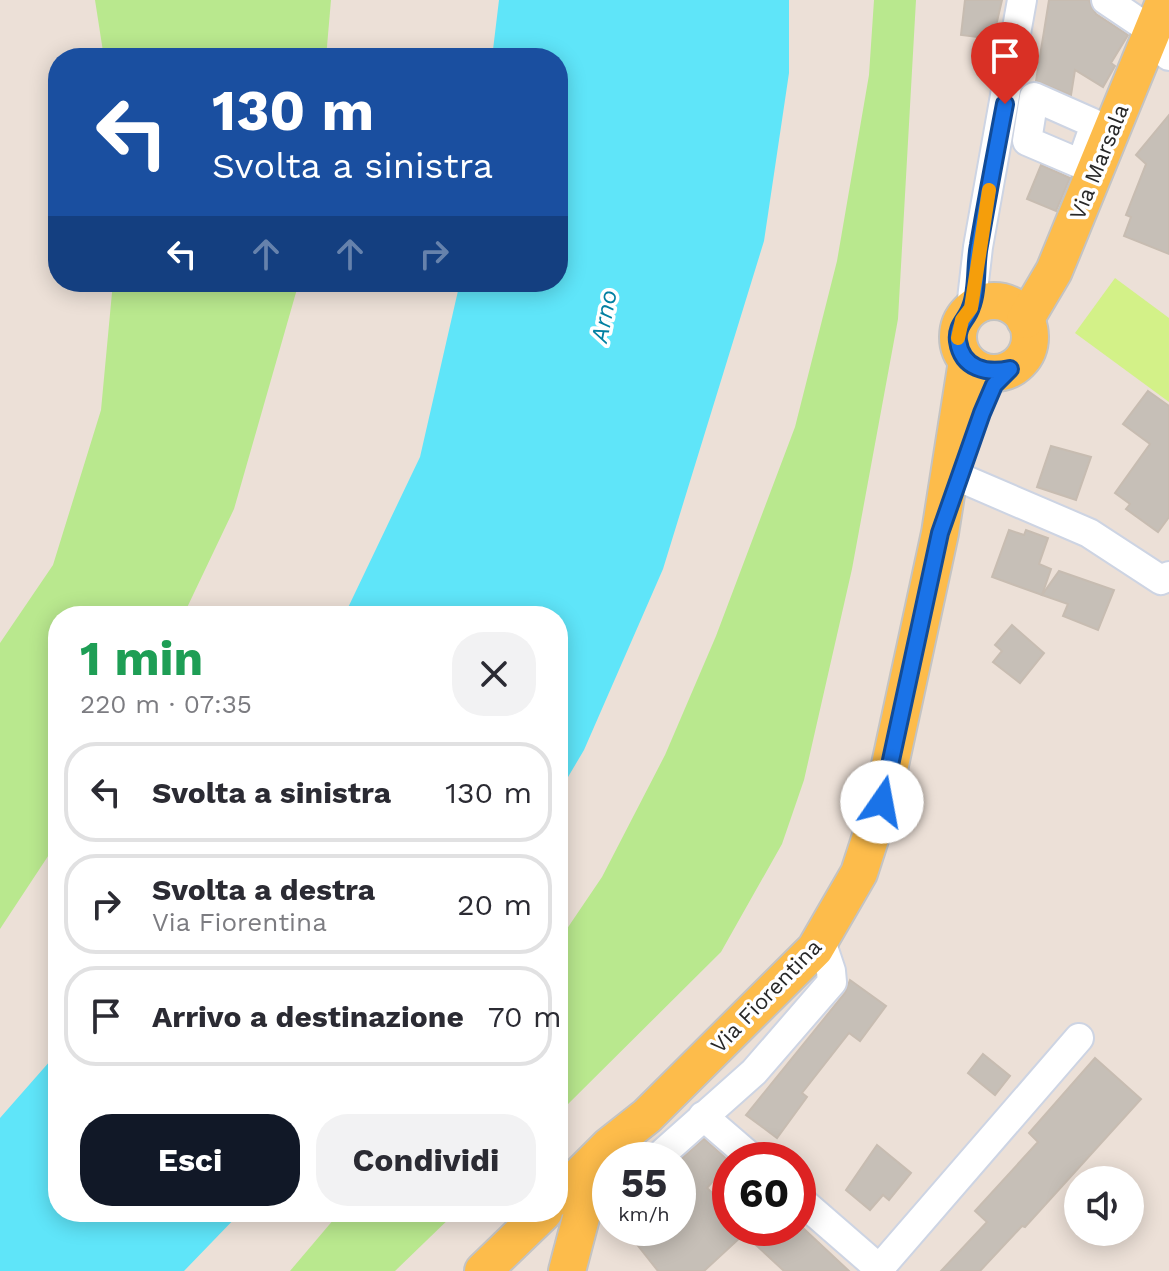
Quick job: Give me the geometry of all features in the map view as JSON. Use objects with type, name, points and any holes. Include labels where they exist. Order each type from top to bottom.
[{"type":"main road","name":"Via Marsala","points":[[1025,320],[1054,271],[1098,142],[1159,31]]},
{"type":"main road","points":[[999,301],[1010,305],[1025,320],[1029,331],[1026,353],[1010,369],[988,372],[967,361],[961,352],[958,331],[971,308],[999,301]]},
{"type":"main road","name":"Via Fiorentina","points":[[568,1187],[609,1146],[647,1116],[803,964],[821,941],[848,895],[872,839],[940,533],[967,361]]},
{"type":"main road","name":"Via Fiorentina","points":[[940,533],[988,399],[994,385],[1010,369]]},
{"type":"main road","name":"Via Fiorentina","points":[[627,1142],[647,1116]]},
{"type":"main road","name":"Via Fiorentina","points":[[566,1271],[582,1214],[592,1197]]},
{"type":"main road","name":"Via Fiorentina","points":[[490,1265],[534,1222]]},
{"type":"main road","name":"Via Fiorentina","points":[[490,1265],[517,1247],[536,1247],[552,1255],[566,1271]]},
{"type":"street","points":[[971,308],[978,247],[1019,108],[1022,0]]},
{"type":"street","points":[[1106,0],[1159,31]]},
{"type":"street","points":[[1034,97],[1095,124],[1098,142],[1081,164],[1027,141],[1019,108],[1034,97]]},
{"type":"street","points":[[961,478],[1089,533],[1152,576],[1161,580],[1169,576]]},
{"type":"street","points":[[675,1142],[754,1072],[832,982],[821,941]]},
{"type":"street","points":[[816,1214],[881,1270],[1079,1038]]},
{"type":"street","points":[[703,1116],[733,1142]]},
{"type":"green space","points":[[95,0],[331,0],[327,48],[102,48]]},
{"type":"green space","points":[[874,0],[916,0],[898,319],[852,569],[804,780],[782,844],[721,952],[568,1104],[568,927],[602,877],[665,755],[716,636],[795,427],[837,261],[869,75]]},
{"type":"green space","points":[[1115,278],[1169,318],[1169,402],[1075,333]]},
{"type":"green space","points":[[112,292],[296,292],[234,509],[188,606],[48,606],[48,856],[0,929],[0,643],[53,565],[101,410]]},
{"type":"green space","points":[[332,1222],[446,1222],[395,1271],[290,1271]]},
{"type":"water","name":"Arno","points":[[499,0],[789,0],[789,73],[764,241],[663,569],[584,750],[568,777],[568,606],[349,606],[420,457],[458,292],[568,292],[568,48],[493,48]]},
{"type":"water","points":[[48,1063],[48,1222],[231,1222],[184,1271],[0,1271],[0,1118]]},
{"type":"building","points":[[965,0],[1002,0],[993,39],[961,35]]},
{"type":"building","points":[[1049,0],[1089,0],[1096,14],[1128,35],[1111,63],[1115,66],[1103,87],[1075,70],[1071,95],[1036,81]]},
{"type":"building","points":[[1169,115],[1169,254],[1124,236],[1131,217],[1126,215],[1146,164],[1136,155]]},
{"type":"building","points":[[1041,165],[1070,178],[1056,211],[1027,199]]},
{"type":"building","points":[[1148,391],[1169,406],[1169,517],[1158,532],[1126,509],[1130,504],[1115,493],[1150,444],[1123,424]]},
{"type":"building","points":[[1051,446],[1091,457],[1076,500],[1037,487]]},
{"type":"building","points":[[1009,530],[1024,535],[1026,530],[1048,538],[1039,564],[1051,569],[1042,595],[992,577]]},
{"type":"building","points":[[1059,571],[1114,590],[1098,630],[1063,616],[1068,604],[1042,595]]},
{"type":"building","points":[[1012,625],[1044,653],[1020,683],[993,662],[1002,651],[995,645]]},
{"type":"building","points":[[850,980],[886,1006],[860,1041],[849,1033],[802,1093],[807,1097],[777,1138],[746,1115],[845,993]]},
{"type":"building","points":[[983,1054],[1010,1076],[995,1095],[968,1073]]},
{"type":"building","points":[[1095,1058],[1141,1099],[1080,1166],[1064,1166],[1064,1184],[980,1271],[941,1271],[987,1222],[975,1211],[1038,1142],[1029,1133]]},
{"type":"building","points":[[704,1139],[712,1146],[712,1182],[707,1188],[712,1193],[712,1246],[731,1246],[704,1271],[658,1271],[638,1246],[696,1246],[696,1146]]},
{"type":"building","points":[[877,1145],[911,1173],[889,1200],[883,1195],[870,1210],[846,1190]]},
{"type":"building","points":[[816,1240],[849,1271],[784,1271],[757,1246],[816,1246]]},
{"type":"slow traffic","points":[[958,338],[962,320],[971,308],[989,190]]},
{"type":"route","points":[[882,802],[940,533],[982,413],[994,385],[1010,369],[988,372],[976,368],[967,361],[958,342],[962,320],[971,308],[978,247],[1005,104]]}]
